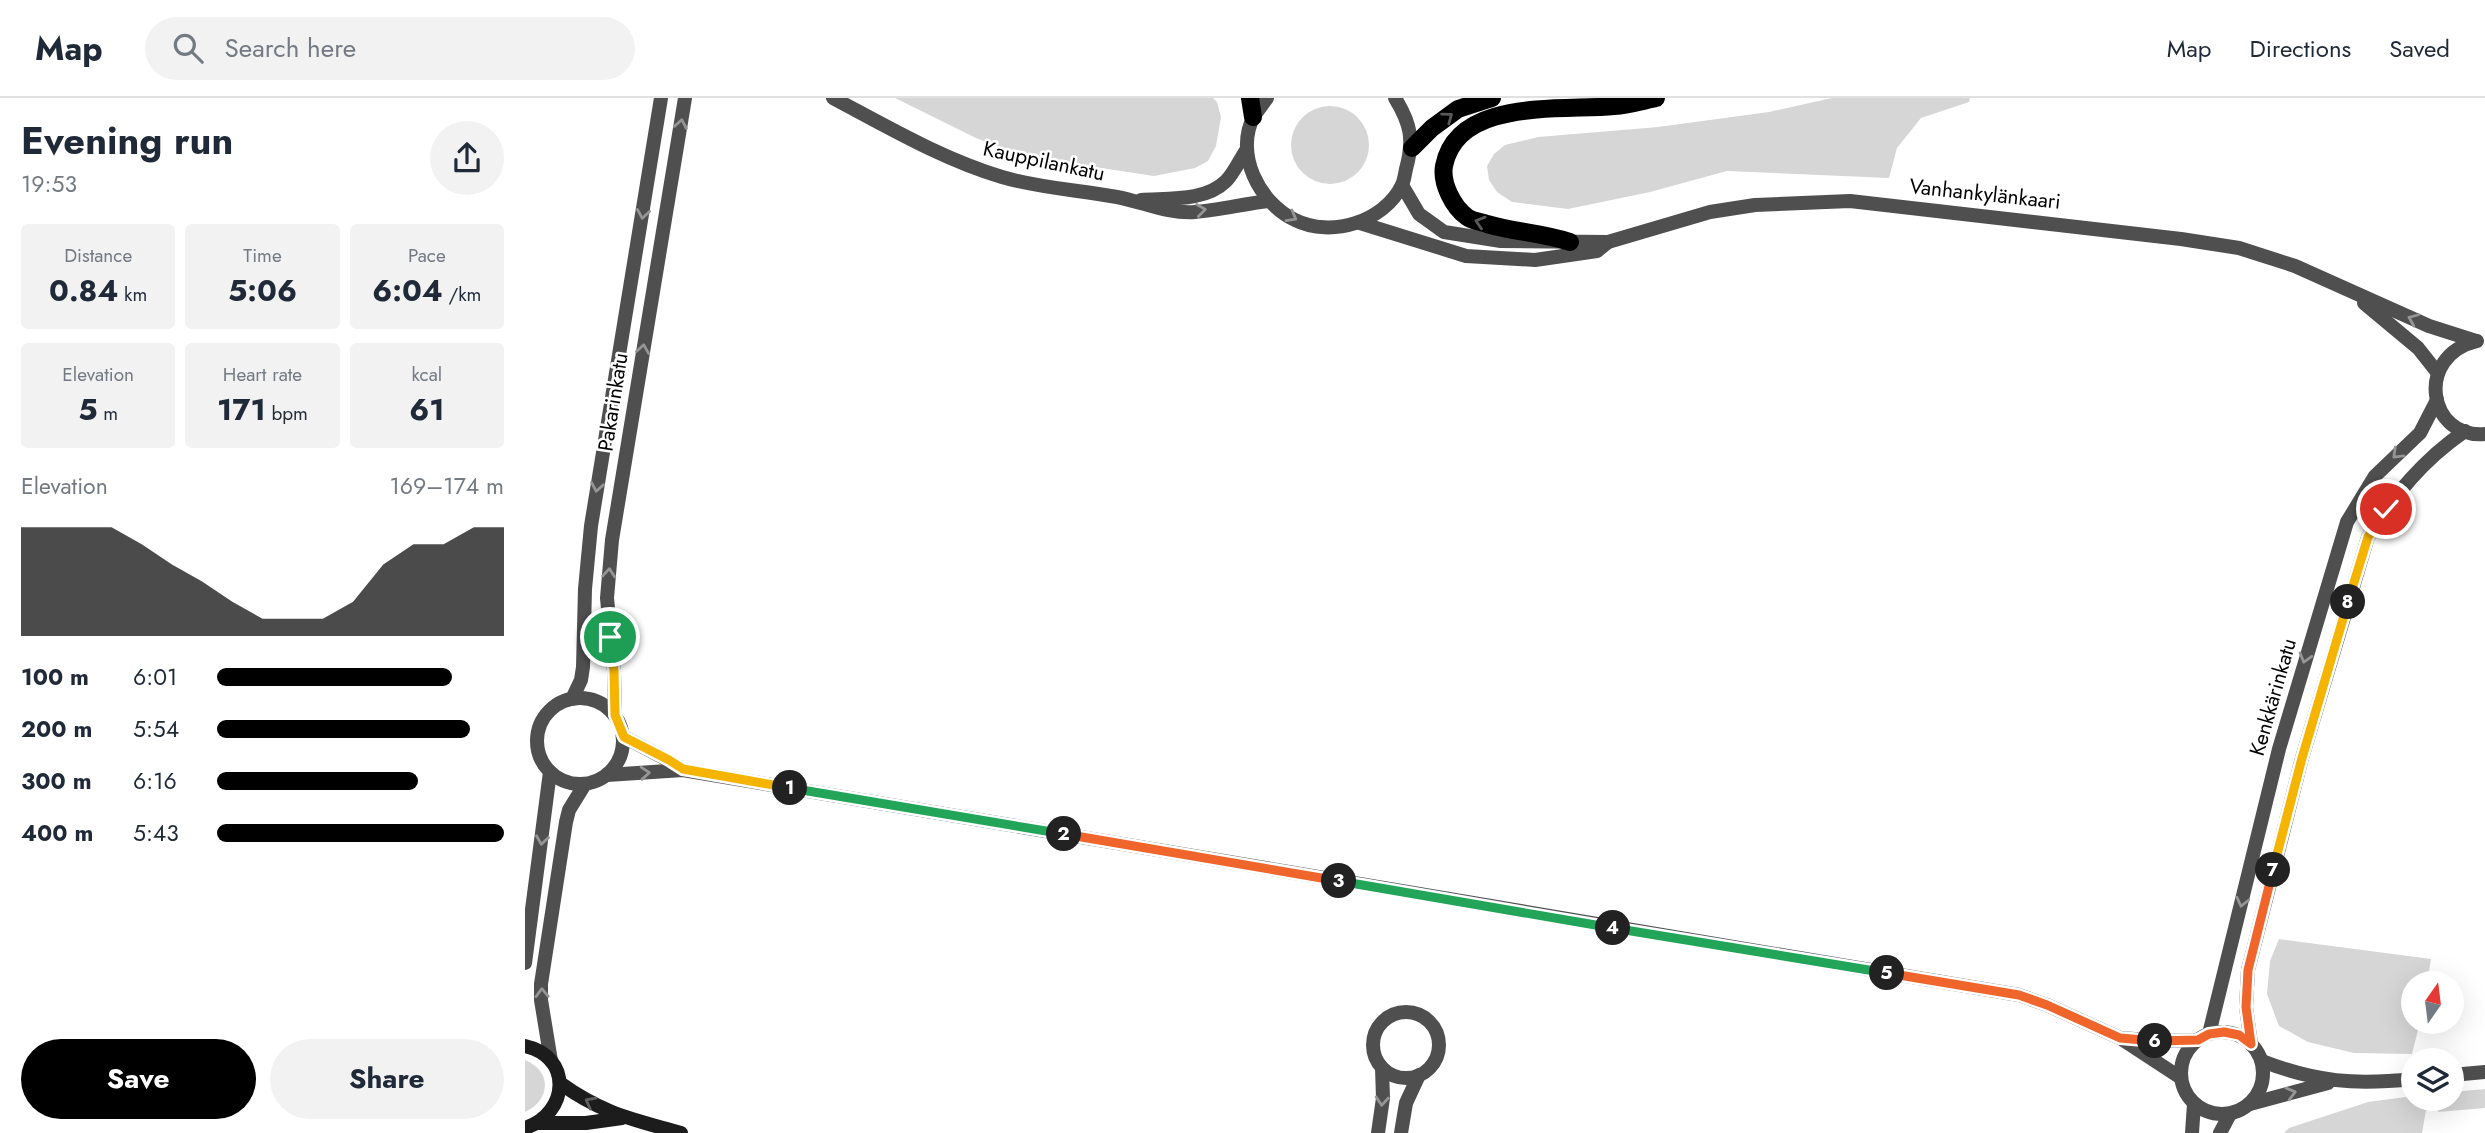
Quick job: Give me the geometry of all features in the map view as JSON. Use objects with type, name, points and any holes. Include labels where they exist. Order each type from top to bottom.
[{"type":"main road","points":[[1250,98],[1253,117]]},
{"type":"main road","points":[[1412,148],[1432,128],[1458,109],[1492,98]]},
{"type":"main road","points":[[1570,242],[1468,218],[1451,199],[1443,172],[1447,149],[1461,131],[1483,117],[1515,109],[1615,106],[1656,98]]},
{"type":"main road","points":[[525,1046],[542,1053],[551,1061],[560,1083],[555,1106],[548,1115],[532,1125]]},
{"type":"main road","points":[[560,1083],[590,1103],[624,1118],[681,1133]]},
{"type":"main road","points":[[532,1125],[586,1123],[624,1118]]},
{"type":"street","name":"Pakarinkatu","points":[[572,699],[581,680],[583,667],[585,589],[591,526],[661,98]]},
{"type":"street","name":"Pakarinkatu","points":[[615,715],[607,598],[612,540],[685,98]]},
{"type":"street","name":"Kauppilankatu","points":[[833,98],[965,165],[1031,183],[1135,201],[1165,211],[1195,212],[1268,201]]},
{"type":"street","points":[[1267,98],[1253,117],[1247,149],[1255,179],[1268,201],[1295,221],[1327,228],[1360,222],[1384,207],[1402,185],[1412,148],[1404,111],[1395,98]]},
{"type":"street","name":"Kauppilankatu","points":[[1135,201],[1193,197],[1212,191],[1226,182],[1247,149]]},
{"type":"street","name":"Vanhankylänkaari","points":[[1402,185],[1419,215],[1444,232],[1501,241],[1608,242],[1710,212],[1755,205],[1850,201],[2239,247],[2307,271],[2429,326],[2481,341]]},
{"type":"street","name":"Vanhankylänkaari","points":[[1360,222],[1466,256],[1535,260],[1597,251],[1608,242]]},
{"type":"street","name":"Vanhankylänkaari","points":[[2352,293],[2418,348],[2437,372]]},
{"type":"street","points":[[2481,341],[2464,344],[2452,351],[2437,372],[2435,386],[2442,413],[2452,424],[2465,431],[2485,434]]},
{"type":"street","name":"Kenkkärinkatu","points":[[2203,1037],[2279,749],[2347,522],[2375,477],[2420,433],[2437,400]]},
{"type":"street","points":[[2251,1044],[2246,1007],[2248,970],[2302,758],[2368,537],[2409,481],[2438,450],[2465,431]]},
{"type":"street","points":[[607,775],[617,765],[623,751],[624,737],[615,715],[606,706],[584,698],[572,699],[549,711],[538,733],[539,754],[550,772],[560,780],[572,784],[585,784],[607,775],[683,769],[2019,995],[2120,1038],[2181,1078]]},
{"type":"street","points":[[624,737],[683,769]]},
{"type":"street","points":[[525,963],[550,772]]},
{"type":"street","points":[[551,1061],[541,984],[566,822],[569,810],[585,784]]},
{"type":"street","points":[[1378,1133],[1383,1098],[1382,1068],[1374,1055],[1373,1046],[1377,1028],[1391,1015],[1410,1012],[1428,1021],[1438,1038],[1436,1058],[1431,1067],[1419,1075],[1400,1077],[1382,1068]]},
{"type":"street","points":[[2120,1038],[2161,1041],[2231,1033],[2251,1044],[2262,1060],[2263,1084],[2250,1104]]},
{"type":"street","points":[[2203,1037],[2184,1057],[2181,1078],[2187,1096],[2194,1104],[2217,1115],[2230,1114],[2250,1104],[2332,1082],[2401,1079]]},
{"type":"street","points":[[2262,1060],[2295,1074],[2332,1082]]},
{"type":"street","points":[[2464,1074],[2485,1072]]},
{"type":"street","points":[[1401,1133],[1406,1103],[1419,1075]]},
{"type":"street","points":[[2192,1133],[2194,1104]]},
{"type":"street","points":[[2220,1133],[2230,1114]]},
{"type":"shaded area","points":[[895,98],[1213,98],[1217,102],[1221,117],[1216,146],[1208,161],[1195,168],[1154,176],[1022,156],[976,138]]},
{"type":"shaded area","points":[[1832,98],[1970,98],[1969,102],[1921,118],[1897,148],[1889,178],[1727,171],[1650,192],[1568,209],[1512,202],[1497,192],[1489,180],[1487,166],[1494,154],[1505,145],[1538,137],[1658,127],[1769,112]]},
{"type":"shaded area","points":[[1330,106],[1345,109],[1358,117],[1366,130],[1369,145],[1366,160],[1358,173],[1345,181],[1330,184],[1315,181],[1302,173],[1294,160],[1291,145],[1294,130],[1302,117],[1315,109]]},
{"type":"shaded area","points":[[2279,939],[2431,959],[2429,971],[2401,971],[2401,1034],[2417,1034],[2414,1048],[2401,1048],[2401,1054],[2354,1053],[2308,1042],[2279,1026],[2267,994],[2270,961]]},
{"type":"shaded area","points":[[525,1060],[540,1071],[545,1086],[540,1100],[525,1112]]},
{"type":"shaded area","points":[[2485,1089],[2485,1108],[2464,1110],[2464,1091]]},
{"type":"shaded area","points":[[2401,1098],[2401,1111],[2426,1111],[2422,1133],[2284,1133],[2289,1128],[2368,1102]]},
{"type":"route","points":[[610,637],[615,715],[624,737],[683,769],[2019,995],[2120,1038],[2198,1040],[2209,1034],[2224,1032],[2239,1035],[2251,1044],[2246,1007],[2248,970],[2302,758],[2356,576],[2368,537],[2386,509]]}]
